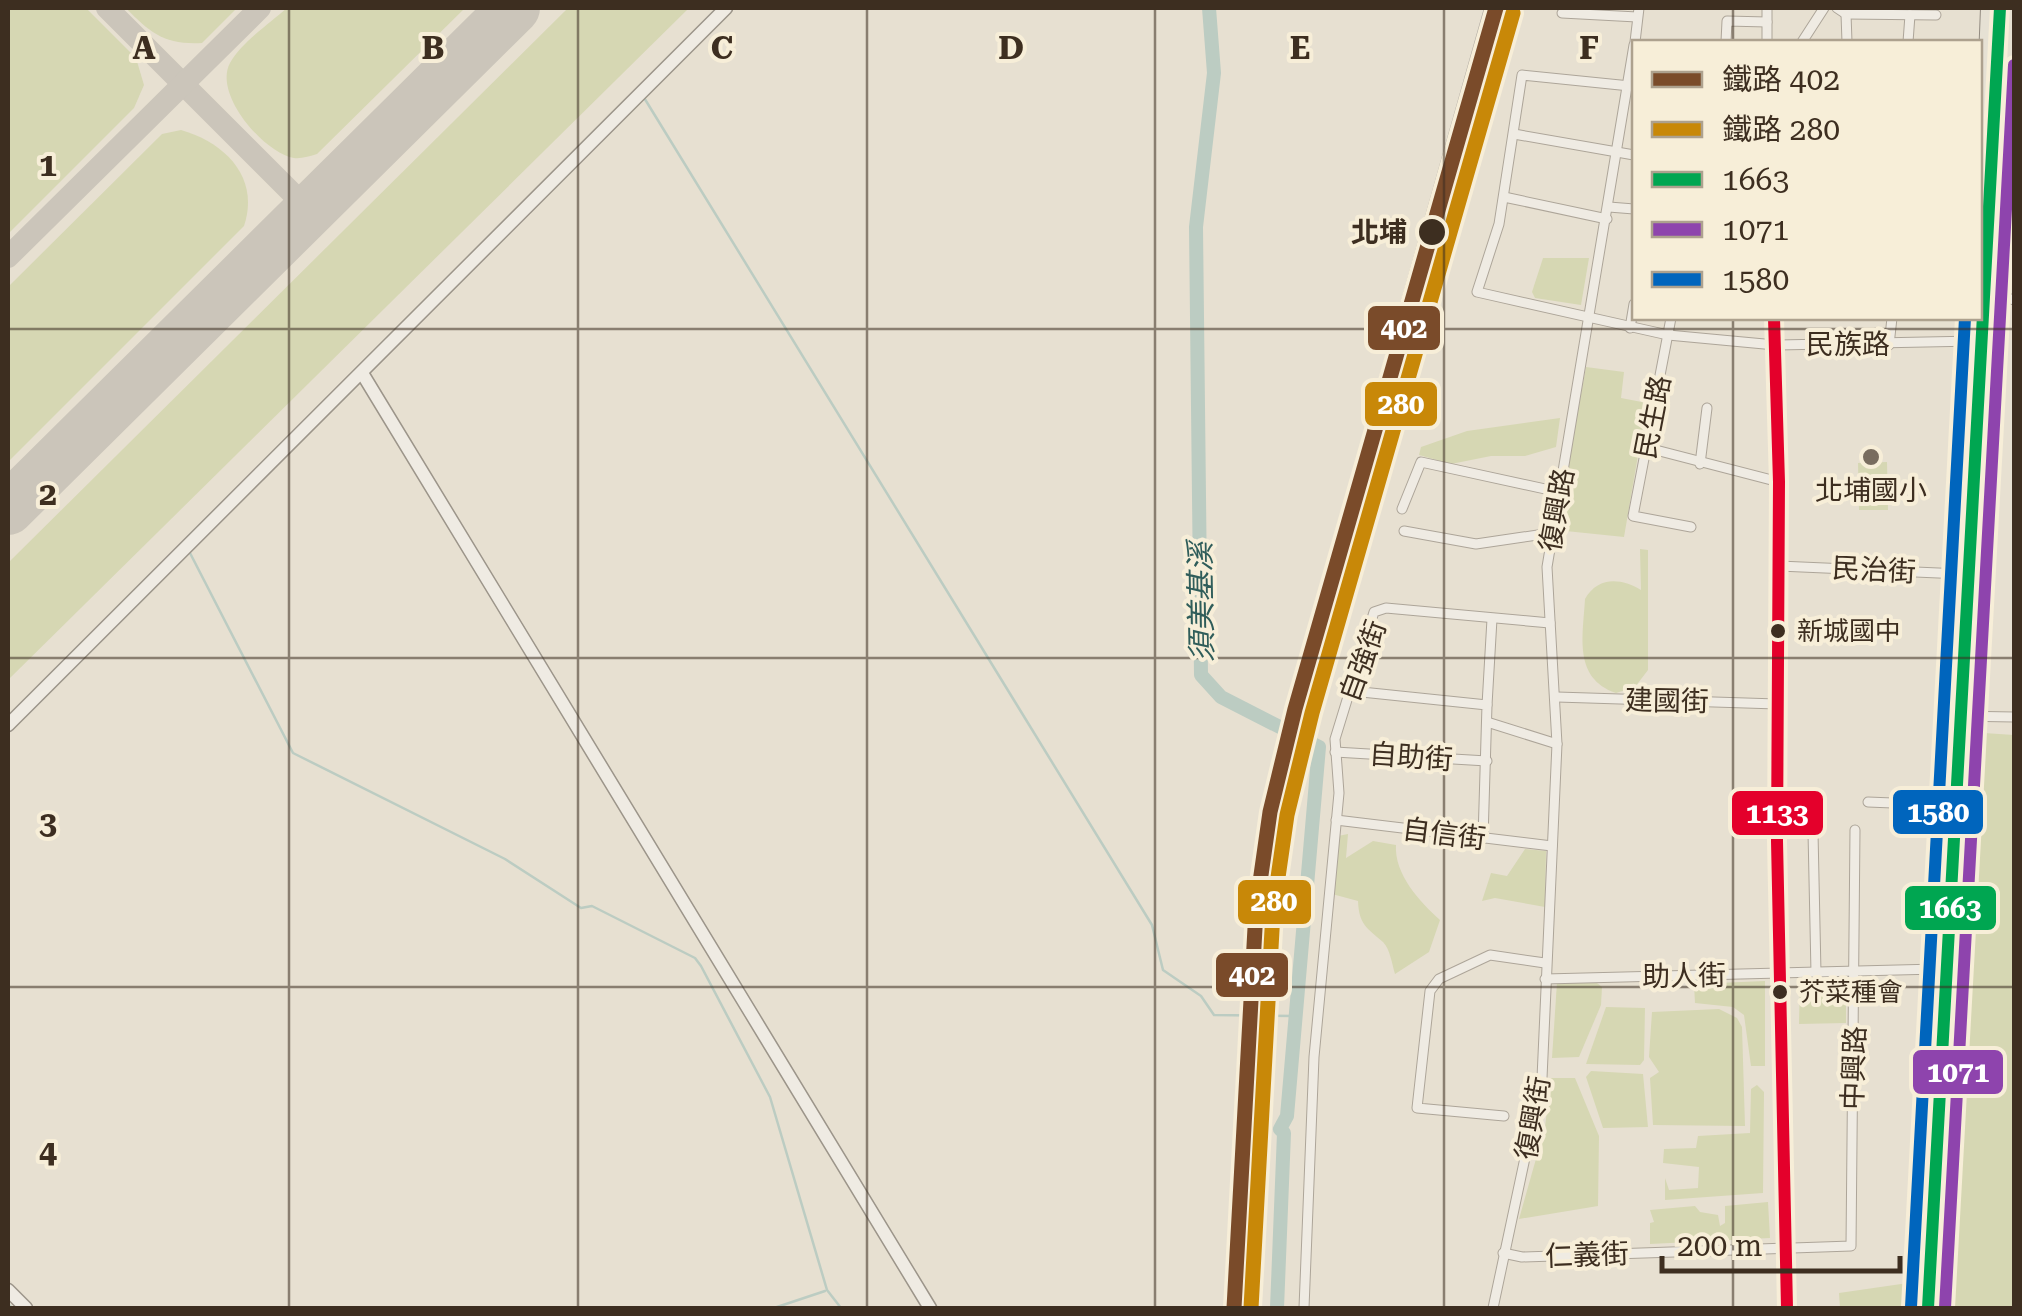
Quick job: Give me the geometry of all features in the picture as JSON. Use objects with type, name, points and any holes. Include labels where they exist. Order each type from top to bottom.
[{"type":"main road","points":[[1984,290],[1988,8]]},
{"type":"main road","points":[[1984,182],[2000,8]]},
{"type":"main road","points":[[1974,320],[1978,341]]},
{"type":"main road","points":[[1918,1308],[1980,320]]},
{"type":"main road","points":[[1928,1308],[1942,804],[1954,716]]},
{"type":"street","points":[[8,724],[726,8]]},
{"type":"street","points":[[1767,8],[1767,40]]},
{"type":"street","points":[[1803,40],[1824,8]]},
{"type":"street","points":[[1847,40],[1841,11],[1936,16]]},
{"type":"street","points":[[1562,13],[1638,12]]},
{"type":"street","name":"復興路","points":[[1635,40],[1638,12]]},
{"type":"street","points":[[1908,40],[1910,15]]},
{"type":"street","points":[[1726,40],[1727,22],[1767,22]]},
{"type":"street","name":"復興路","points":[[1544,980],[1557,744],[1550,623],[1551,533],[1632,69]]},
{"type":"street","points":[[1606,219],[1504,196],[1522,74],[1630,86]]},
{"type":"street","points":[[1514,134],[1632,155]]},
{"type":"street","name":"民族路","points":[[1504,196],[1477,292],[1668,335],[1775,345],[1978,341]]},
{"type":"street","points":[[1609,207],[1632,209]]},
{"type":"street","points":[[1984,290],[2014,300]]},
{"type":"street","points":[[1630,328],[1632,316]]},
{"type":"street","name":"民生路","points":[[1671,320],[1633,516],[1691,527]]},
{"type":"street","points":[[1774,320],[1786,1308]]},
{"type":"street","points":[[1889,345],[1892,320]]},
{"type":"street","points":[[362,374],[930,1308]]},
{"type":"street","points":[[1700,464],[1707,408]]},
{"type":"street","points":[[1648,448],[1779,482]]},
{"type":"street","points":[[1402,509],[1421,462],[1559,492]]},
{"type":"street","points":[[1404,530],[1476,544],[1551,533]]},
{"type":"street","name":"民治街","points":[[1779,566],[1963,575]]},
{"type":"street","name":"自強街","points":[[1304,1308],[1314,1056],[1336,820],[1334,739],[1374,612],[1386,608],[1550,623]]},
{"type":"street","points":[[1484,839],[1492,620]]},
{"type":"street","points":[[1352,691],[1487,705]]},
{"type":"street","name":"建國街","points":[[1557,698],[1777,704]]},
{"type":"street","points":[[1954,716],[2014,717]]},
{"type":"street","points":[[1488,722],[1557,744]]},
{"type":"street","name":"自助街","points":[[1335,752],[1487,761]]},
{"type":"street","points":[[1868,802],[1942,804]]},
{"type":"street","name":"自信街","points":[[1336,820],[1552,846]]},
{"type":"street","name":"中興路","points":[[1851,1246],[1855,830]]},
{"type":"street","points":[[1813,832],[1816,972]]},
{"type":"street","points":[[1504,1116],[1417,1108],[1430,992],[1440,980],[1490,954],[1544,963]]},
{"type":"street","name":"助人街","points":[[1544,980],[1938,969]]},
{"type":"street","name":"復興街","points":[[1493,1308],[1540,1097],[1544,980]]},
{"type":"street","name":"仁義街","points":[[1504,1254],[1522,1257],[1851,1246]]},
{"type":"street","points":[[8,1290],[26,1308]]},
{"type":"green space","points":[[8,8],[86,8],[136,58],[144,85],[134,108],[8,234]]},
{"type":"green space","points":[[126,8],[237,8],[202,43],[189,43],[159,36]]},
{"type":"green space","points":[[287,8],[465,8],[317,154],[297,158],[269,145],[244,120],[229,90],[227,76],[230,63],[241,48]]},
{"type":"green space","points":[[568,8],[689,8],[8,680],[8,563]]},
{"type":"green space","points":[[181,130],[212,144],[235,165],[247,193],[244,226],[8,462],[8,287],[162,134]]},
{"type":"green space","points":[[1543,258],[1589,258],[1581,305],[1535,298],[1532,292]]},
{"type":"green space","points":[[1586,367],[1624,372],[1621,398],[1647,403],[1624,537],[1556,530]]},
{"type":"green space","points":[[1560,418],[1556,447],[1525,456],[1491,456],[1451,464],[1419,455],[1421,447],[1467,431]]},
{"type":"green space","points":[[1887,462],[1888,510],[1859,510],[1858,463]]},
{"type":"green space","points":[[1640,549],[1648,550],[1648,670],[1635,687],[1616,693],[1602,686],[1587,666],[1583,641],[1585,599],[1596,586],[1610,581],[1641,590]]},
{"type":"green space","points":[[1969,732],[2014,735],[2014,1308],[1939,1308]]},
{"type":"green space","points":[[1348,834],[1346,858],[1373,841],[1396,845],[1404,877],[1440,920],[1429,952],[1395,974],[1385,945],[1362,921],[1358,901],[1332,894],[1338,836]]},
{"type":"green space","points":[[1525,849],[1546,851],[1545,907],[1495,898],[1482,901],[1491,873],[1507,876]]},
{"type":"green space","points":[[1840,976],[1846,980],[1846,1023],[1799,1024],[1800,979]]},
{"type":"green space","points":[[1765,981],[1765,1066],[1751,1066],[1744,1015],[1733,1007],[1695,1003],[1694,984]]},
{"type":"green space","points":[[1557,982],[1597,983],[1602,987],[1601,1005],[1579,1057],[1552,1058]]},
{"type":"green space","points":[[1606,1007],[1645,1008],[1644,1060],[1640,1065],[1586,1064]]},
{"type":"green space","points":[[1719,1009],[1737,1018],[1742,1027],[1745,1126],[1653,1125],[1650,1078],[1659,1072],[1649,1057],[1652,1012]]},
{"type":"green space","points":[[1591,1071],[1643,1074],[1648,1127],[1603,1128],[1586,1077]]},
{"type":"green space","points":[[1551,1078],[1575,1078],[1599,1136],[1598,1206],[1519,1219],[1545,1127]]},
{"type":"green space","points":[[1757,1085],[1764,1092],[1763,1193],[1665,1200],[1665,1178],[1669,1190],[1698,1188],[1699,1167],[1663,1163],[1664,1149],[1696,1148],[1698,1136],[1750,1133],[1751,1089]]},
{"type":"green space","points":[[1768,1202],[1770,1238],[1650,1244],[1650,1223],[1654,1222],[1650,1210],[1695,1206],[1700,1212],[1718,1215],[1720,1226],[1725,1223],[1725,1206]]},
{"type":"green space","points":[[1908,1283],[1907,1308],[1840,1308],[1839,1293]]},
{"type":"waterway","name":"須美基溪","points":[[1209,8],[1214,73],[1196,227],[1201,675],[1221,697],[1319,747],[1287,1116],[1280,1129],[1284,1133],[1277,1308]]},
{"type":"waterway","points":[[643,96],[1152,925],[1163,970],[1201,996],[1214,1015],[1295,1016]]},
{"type":"waterway","points":[[190,553],[293,753],[505,859],[581,908],[592,906],[695,958],[770,1097],[827,1290],[841,1308]]},
{"type":"waterway","points":[[774,1308],[825,1291]]},
{"type":"waterway","points":[[8,1304],[12,1308]]},
{"type":"taxiway","points":[[107,8],[311,212]]},
{"type":"taxiway","points":[[8,257],[260,8]]},
{"type":"runway","points":[[8,509],[514,8]]},
{"type":"railway","points":[[1229,1308],[1244,1006],[1272,781],[1289,707],[1487,8]]},
{"type":"railway","points":[[1260,974],[1295,742]]},
{"type":"rail line","name":"402","points":[[1234,1308],[1256,910],[1270,812],[1295,709],[1496,8]]},
{"type":"rail line","name":"280","points":[[1251,1308],[1273,912],[1287,815],[1312,713],[1513,13]]},
{"type":"transit line","name":"1663","points":[[1928,1308],[2000,8]]},
{"type":"transit line","name":"1071","points":[[1945,1308],[2014,65]]},
{"type":"transit line","name":"1133","points":[[1774,320],[1779,482],[1777,841],[1787,1308]]},
{"type":"transit line","name":"1580","points":[[1911,1307],[1965,320]]},
{"type":"place","name":"北埔","points":[[1432,232]]},
{"type":"place","name":"北埔國小","points":[[1871,457]]},
{"type":"place","name":"新城國中","points":[[1778,631]]},
{"type":"place","name":"芥菜種會","points":[[1780,992]]}]
